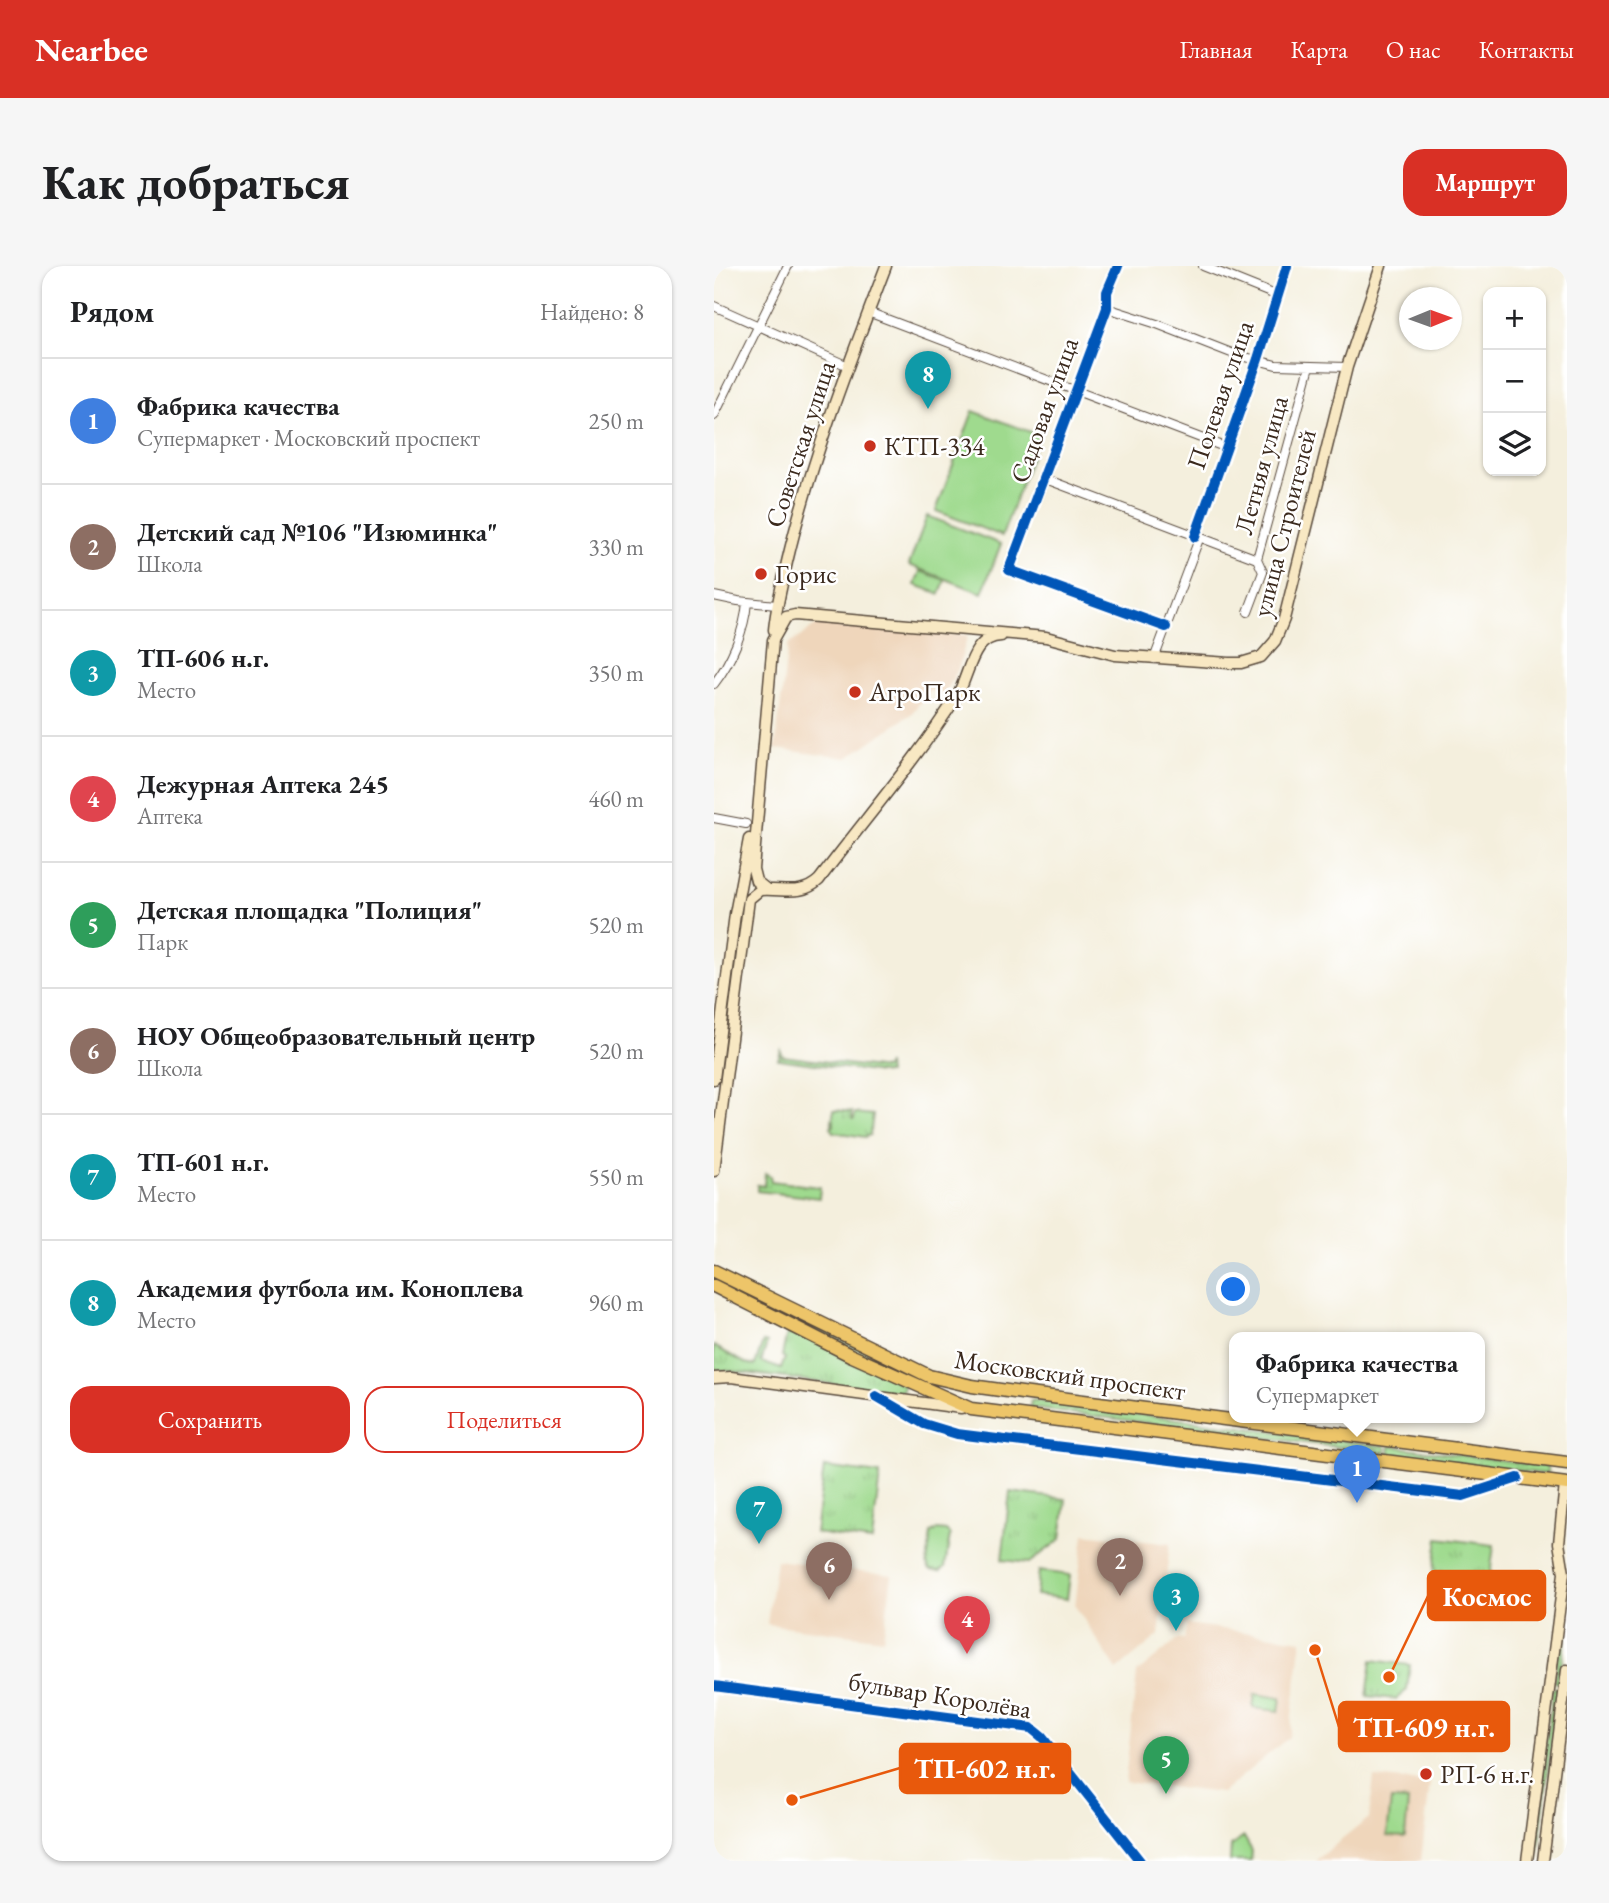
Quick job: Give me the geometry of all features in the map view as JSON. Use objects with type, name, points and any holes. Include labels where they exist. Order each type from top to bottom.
[{"type":"main road","name":"Советская улица","points":[[759,784],[776,605],[808,484],[886,266]]},
{"type":"main road","name":"улица Строителей","points":[[1046,637],[1115,655],[1154,659],[1241,663],[1261,657],[1275,641],[1284,619],[1347,367],[1381,266]]},
{"type":"main road","points":[[780,589],[784,605],[795,615]]},
{"type":"main road","points":[[773,640],[786,617],[795,615],[1046,637]]},
{"type":"main road","points":[[955,628],[971,634],[976,652]]},
{"type":"main road","points":[[714,1171],[741,915],[749,898],[755,892],[765,889],[806,889],[819,880],[932,733],[958,693],[981,643],[991,637],[1046,637]]},
{"type":"main road","points":[[759,784],[753,869],[755,881],[765,889]]},
{"type":"main road","points":[[714,1079],[759,784]]},
{"type":"main road","name":"Московский проспект","points":[[714,1270],[929,1376],[997,1390],[1229,1420]]},
{"type":"main road","name":"Московский проспект","points":[[714,1286],[850,1355],[971,1409]]},
{"type":"main road","points":[[929,1376],[943,1388],[940,1393],[930,1391]]},
{"type":"main road","name":"Московский проспект","points":[[714,1378],[731,1377],[1518,1478],[1566,1480]]},
{"type":"main road","points":[[993,1412],[987,1408],[984,1399],[987,1393],[997,1390]]},
{"type":"main road","name":"Московский проспект","points":[[1255,1423],[1567,1463]]},
{"type":"main road","points":[[1527,1861],[1565,1571],[1564,1555],[1559,1543],[1566,1480]]},
{"type":"main road","points":[[1543,1861],[1567,1670]]},
{"type":"street","points":[[714,416],[788,266]]},
{"type":"street","name":"Садовая улица","points":[[1118,266],[1107,292],[1107,308],[1009,570],[1166,627]]},
{"type":"street","points":[[1203,266],[1278,296]]},
{"type":"street","name":"Полевая улица","points":[[1154,659],[1258,359],[1287,266]]},
{"type":"street","points":[[714,306],[848,366]]},
{"type":"street","points":[[1107,308],[1234,354],[1276,365],[1347,367]]},
{"type":"street","points":[[868,312],[1227,448]]},
{"type":"street","name":"Летняя улица","points":[[1248,612],[1263,572],[1257,559],[1310,366]]},
{"type":"street","points":[[1043,478],[1257,559]]},
{"type":"street","points":[[714,596],[776,605]]},
{"type":"street","points":[[714,684],[726,667],[745,619],[747,602]]},
{"type":"street","points":[[714,818],[746,824]]},
{"type":"street","points":[[876,1396],[924,1424],[957,1434],[1463,1496],[1518,1478]]},
{"type":"street","points":[[908,1415],[903,1406],[910,1400]]},
{"type":"street","name":"бульвар Королёва","points":[[714,1686],[1031,1728],[1042,1737],[1140,1861]]},
{"type":"shaded area","name":"АгроПарк","points":[[818,624],[852,629],[853,624],[968,635],[958,669],[944,695],[930,690],[911,714],[847,758],[775,749],[788,645]]},
{"type":"shaded area","points":[[1084,1534],[1170,1544],[1159,1635],[1117,1670],[1075,1606]]},
{"type":"shaded area","points":[[776,1560],[892,1575],[883,1639],[767,1624]]},
{"type":"shaded area","points":[[1187,1624],[1302,1640],[1289,1737],[1222,1793],[1125,1782],[1137,1673],[1178,1639],[1184,1639]]},
{"type":"shaded area","points":[[1374,1777],[1430,1783],[1421,1861],[1315,1861],[1369,1818]]},
{"type":"green space","points":[[973,411],[1039,435],[1002,536],[936,511]]},
{"type":"green space","points":[[927,516],[1001,544],[982,593],[909,565]]},
{"type":"green space","points":[[920,571],[945,580],[940,594],[915,585]]},
{"type":"green space","points":[[781,1051],[782,1056],[885,1069],[887,1064],[888,1074],[778,1059]]},
{"type":"green space","points":[[834,1110],[852,1112],[852,1119],[855,1113],[873,1115],[870,1135],[865,1137],[834,1132],[831,1127],[833,1122],[834,1127]]},
{"type":"green space","points":[[765,1173],[770,1176],[771,1181],[820,1187],[819,1198],[757,1191],[757,1185],[764,1186]]},
{"type":"green space","points":[[714,1275],[931,1381],[935,1386],[929,1387],[714,1281]]},
{"type":"green space","points":[[794,1329],[903,1384],[903,1390],[898,1392],[714,1369],[714,1346],[745,1363],[755,1365],[763,1342],[767,1343],[761,1362],[781,1369],[785,1358],[782,1356],[786,1337]]},
{"type":"green space","points":[[1031,1400],[1386,1446],[1386,1453],[1030,1408]]},
{"type":"green space","points":[[1390,1446],[1547,1466],[1548,1472],[1544,1474],[1389,1454]]},
{"type":"green space","points":[[824,1467],[880,1474],[872,1541],[815,1533]]},
{"type":"green space","points":[[1010,1492],[1066,1499],[1061,1539],[1029,1563],[1002,1560]]},
{"type":"green space","points":[[937,1530],[946,1531],[950,1535],[945,1567],[940,1571],[930,1570],[927,1564],[931,1533]]},
{"type":"green space","points":[[1438,1538],[1494,1545],[1487,1599],[1476,1598],[1474,1612],[1429,1606]]},
{"type":"green space","points":[[1039,1571],[1070,1575],[1067,1599],[1036,1595]]},
{"type":"green space","points":[[1567,1587],[1567,1626],[1559,1683],[1554,1682]]},
{"type":"green space","points":[[1372,1660],[1410,1665],[1407,1690],[1396,1699],[1367,1696]]},
{"type":"green space","points":[[1553,1688],[1558,1688],[1537,1861],[1531,1861]]},
{"type":"green space","points":[[1255,1694],[1281,1698],[1279,1711],[1253,1708]]},
{"type":"green space","points":[[1391,1800],[1408,1801],[1405,1837],[1387,1836]]},
{"type":"green space","points":[[1244,1837],[1252,1851],[1251,1861],[1230,1861],[1231,1846]]},
{"type":"cycle path","points":[[1118,266],[1107,292],[1107,308],[1009,570],[1166,627]]},
{"type":"cycle path","points":[[1195,537],[1258,359],[1287,266]]},
{"type":"cycle path","points":[[876,1396],[924,1424],[957,1434],[1463,1496],[1518,1478]]},
{"type":"cycle path","points":[[714,1686],[1031,1728],[1042,1737],[1140,1861]]},
{"type":"place","name":"Академия футбола им. Коноплева","points":[[928,409]]},
{"type":"place","name":"КТП-334","points":[[870,446]]},
{"type":"place","name":"Горис","points":[[761,574]]},
{"type":"place","name":"АгроПарк","points":[[855,692]]},
{"type":"place","name":"Фабрика качества","points":[[1357,1503]]},
{"type":"place","name":"ТП-601 н.г.","points":[[759,1544]]},
{"type":"place","name":"Детский сад №106 \"Изюминка\"","points":[[1120,1596]]},
{"type":"place","name":"НОУ Общеобразовательный центр","points":[[829,1600]]},
{"type":"place","name":"ТП-606 н.г.","points":[[1176,1631]]},
{"type":"place","name":"ТП-609 н.г.","points":[[1315,1650]]},
{"type":"place","name":"Дежурная Аптека 245","points":[[967,1654]]},
{"type":"place","name":"Космос","points":[[1389,1677]]},
{"type":"place","name":"РП-6 н.г.","points":[[1426,1774]]},
{"type":"place","name":"Детская площадка \"Полиция\"","points":[[1166,1794]]},
{"type":"place","name":"ТП-602 н.г.","points":[[792,1800]]}]
